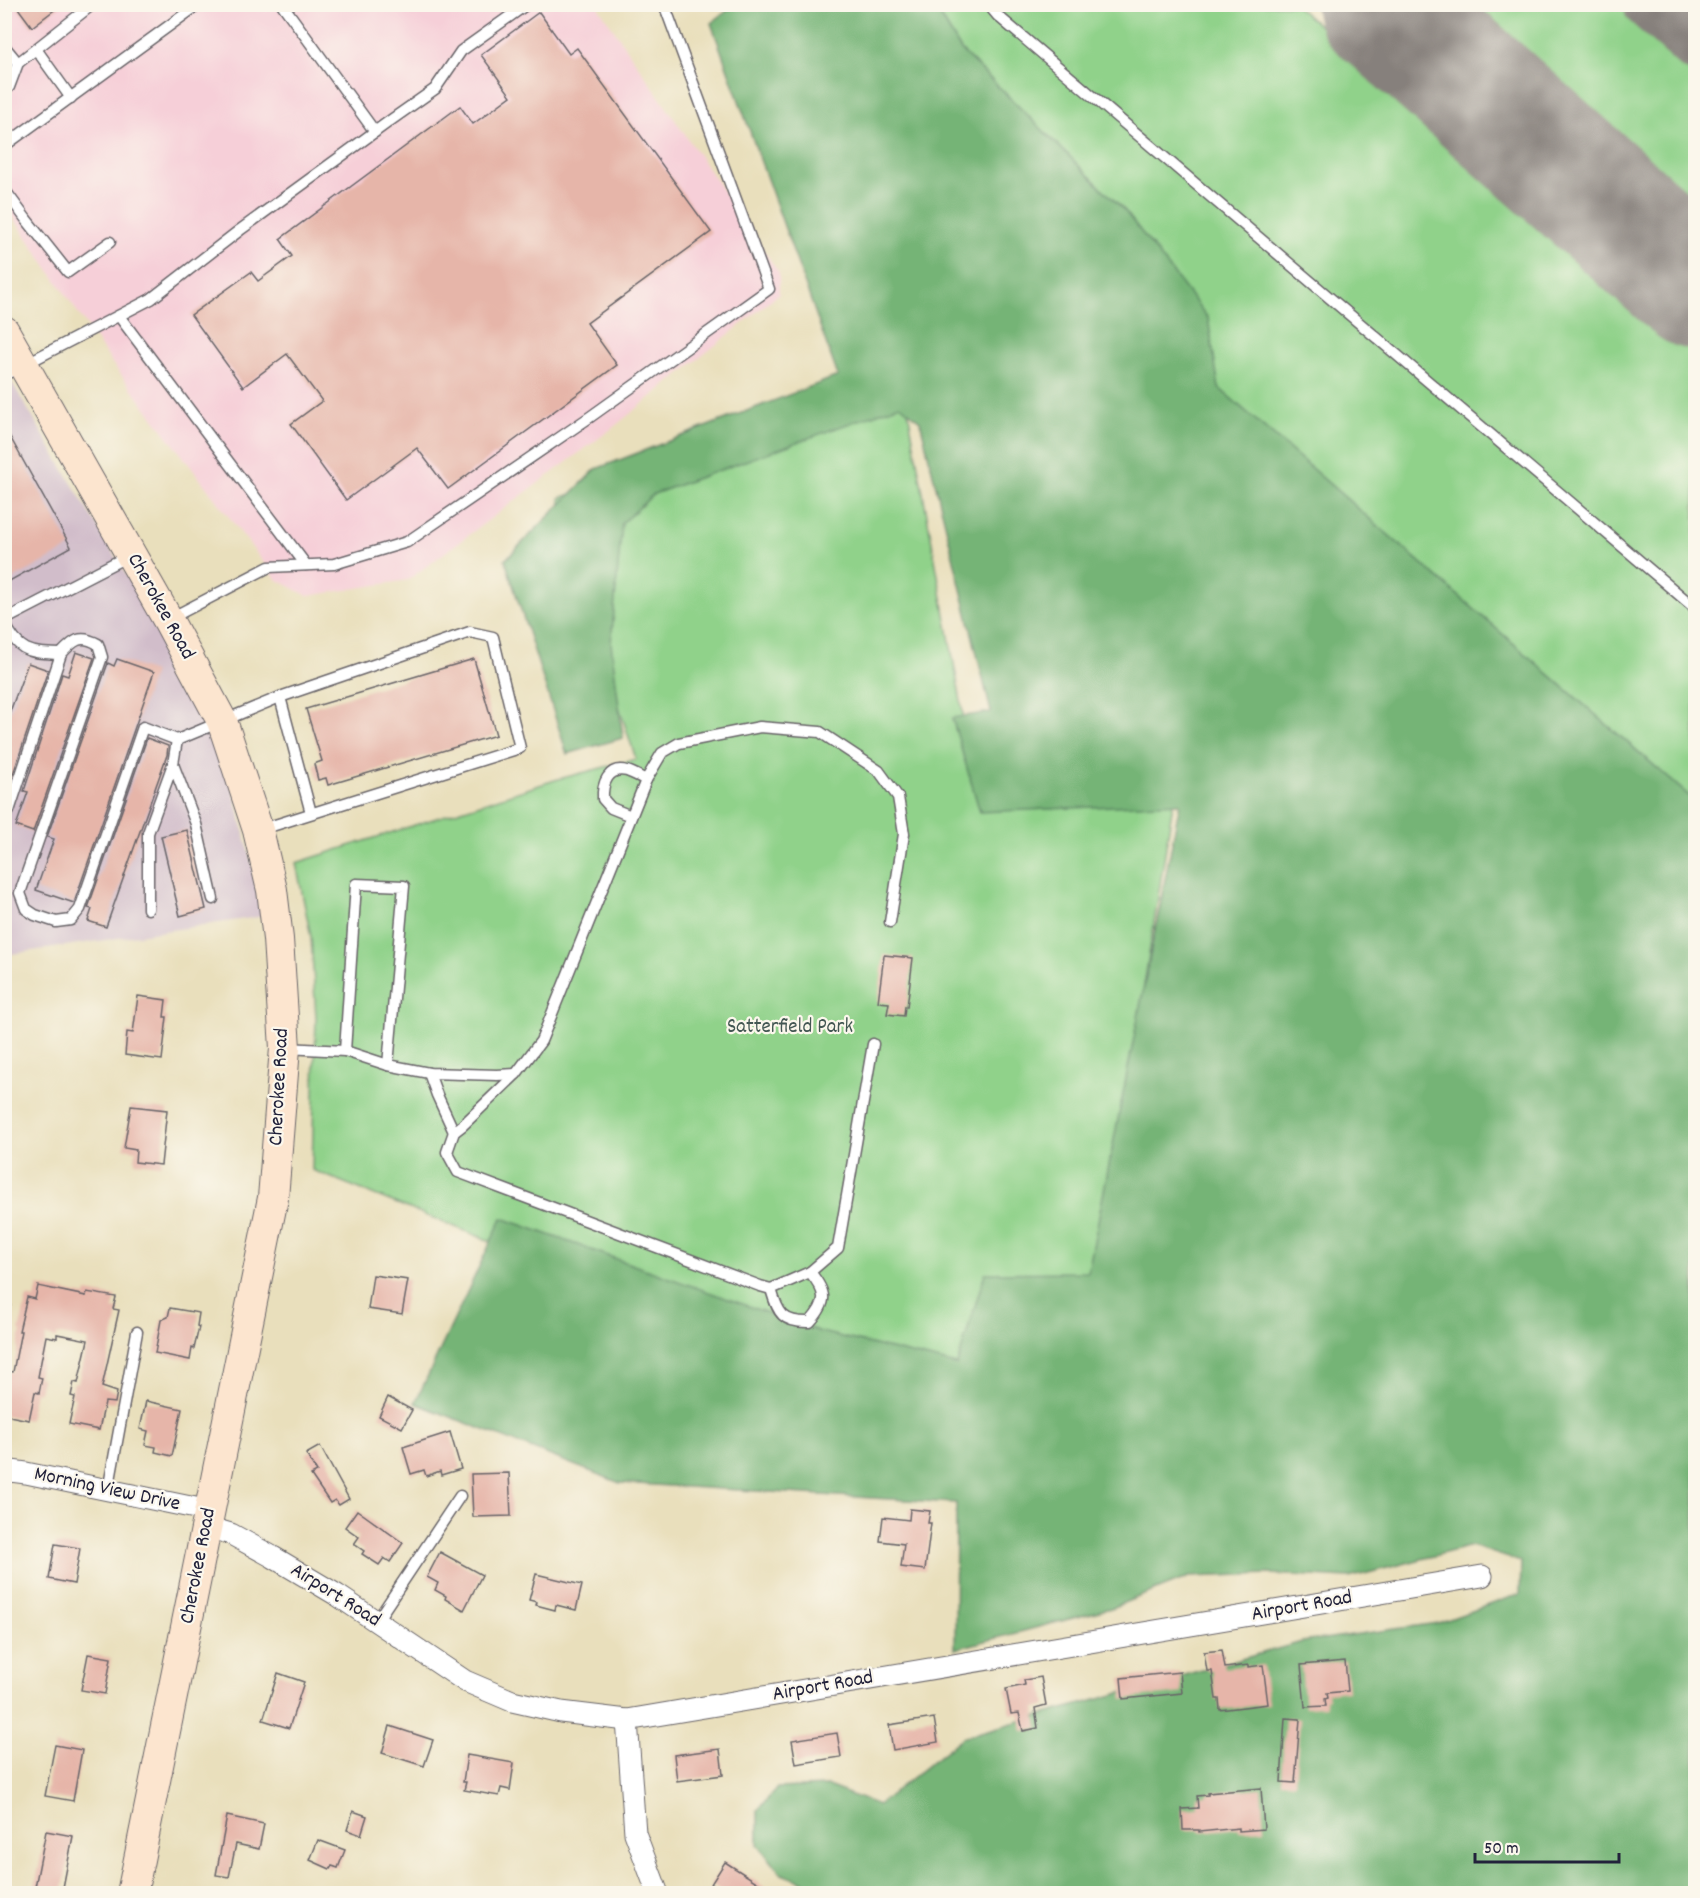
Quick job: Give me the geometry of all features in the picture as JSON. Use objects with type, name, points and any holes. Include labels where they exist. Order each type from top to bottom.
[{"type":"main road","name":"Cherokee Road","points":[[4,331],[14,370],[131,554],[222,721],[258,830],[272,890],[278,939],[285,1048],[273,1198],[132,1893]]},
{"type":"street","name":"Morning View Drive","points":[[4,1470],[108,1491],[209,1519]]},
{"type":"street","name":"Airport Road","points":[[209,1519],[337,1595],[465,1681],[512,1701],[561,1712],[627,1720],[1482,1576]]},
{"type":"street","points":[[627,1720],[635,1833],[658,1893]]},
{"type":"lane","points":[[4,90],[9,87],[18,63],[93,4]]},
{"type":"lane","points":[[4,146],[199,4]]},
{"type":"lane","points":[[282,4],[375,132]]},
{"type":"lane","points":[[14,370],[151,299],[240,230],[435,89],[461,51],[527,4]]},
{"type":"lane","points":[[168,620],[269,567],[334,564],[407,542],[590,417],[769,289],[664,4]]},
{"type":"lane","points":[[988,4],[998,16],[1695,609]]},
{"type":"lane","points":[[4,46],[18,63]]},
{"type":"lane","points":[[36,48],[71,98]]},
{"type":"lane","points":[[4,189],[68,272],[110,242]]},
{"type":"lane","points":[[119,316],[306,565]]},
{"type":"lane","points":[[62,654],[38,653],[21,647],[4,621],[131,554]]},
{"type":"lane","points":[[9,811],[62,654],[73,641],[88,638],[98,644],[102,657],[20,893],[26,909],[35,915],[56,922],[71,920],[80,909],[143,727],[177,740],[280,698],[470,632],[494,637],[520,747],[258,830]]},
{"type":"lane","points":[[280,698],[311,813]]},
{"type":"lane","points":[[873,1044],[838,1248],[810,1272],[771,1289],[458,1172],[447,1152],[454,1132],[516,1074],[541,1041],[646,780],[662,753],[679,743],[760,727],[820,732],[879,771],[898,797],[904,834],[890,922]]},
{"type":"lane","points":[[148,909],[148,833],[173,764],[177,740]]},
{"type":"lane","points":[[173,764],[196,824],[213,899]]},
{"type":"lane","points":[[631,816],[611,808],[603,799],[602,788],[607,776],[616,771],[627,771],[646,780]]},
{"type":"lane","points":[[345,1051],[356,884],[404,886],[388,1065]]},
{"type":"lane","points":[[285,1048],[345,1051],[388,1065],[429,1073],[516,1074]]},
{"type":"lane","points":[[429,1073],[454,1132]]},
{"type":"lane","points":[[771,1289],[776,1305],[784,1317],[796,1323],[810,1322],[821,1310],[824,1295],[810,1272]]},
{"type":"lane","points":[[108,1491],[137,1332]]},
{"type":"lane","points":[[376,1622],[460,1496]]},
{"type":"shaded area","points":[[5,5],[597,5],[779,273],[779,294],[610,430],[408,580],[308,596],[276,579],[112,363],[5,205]]},
{"type":"shaded area","points":[[4,369],[147,610],[200,707],[228,769],[265,916],[5,955]]},
{"type":"green space","points":[[735,5],[934,5],[961,50],[1125,211],[1208,318],[1219,388],[1695,801],[1695,1893],[834,1894],[782,1874],[758,1845],[758,1810],[777,1788],[828,1786],[878,1805],[963,1737],[1302,1642],[1438,1623],[1520,1594],[1521,1562],[1472,1546],[1349,1578],[1269,1574],[1189,1577],[1111,1608],[955,1649],[956,1503],[620,1483],[415,1403],[502,1218],[821,1332],[957,1365],[985,1273],[1088,1272],[1180,803],[980,812],[952,718],[991,712],[920,421],[900,405],[654,494],[622,523],[611,643],[623,738],[567,754],[505,560],[596,469],[838,376],[711,23]]},
{"type":"green space","points":[[934,5],[1295,5],[1334,38],[1363,42],[1695,339],[1695,801],[1218,388],[1207,318],[1125,211],[961,50]]},
{"type":"green space","points":[[1446,5],[1626,5],[1695,67],[1695,227]]},
{"type":"green space","name":"Satterfield Park","points":[[904,389],[975,779],[1180,759],[1097,1281],[970,1432],[312,1170],[316,1017],[311,937],[296,863],[555,780],[636,759],[568,551],[560,498]]},
{"type":"building","points":[[15,4],[62,4],[32,27]]},
{"type":"building","points":[[539,12],[569,54],[577,48],[711,232],[587,323],[617,365],[448,489],[417,448],[346,500],[291,424],[322,401],[287,354],[243,387],[191,315],[251,272],[258,281],[292,256],[280,239],[460,106],[473,124],[511,96],[481,55]]},
{"type":"building","points":[[4,426],[71,547],[4,584]]},
{"type":"building","points":[[76,652],[94,658],[33,832],[16,826],[28,792],[24,791],[62,674],[68,676]]},
{"type":"building","points":[[117,659],[154,672],[74,903],[36,890],[54,839],[47,837],[108,663],[114,666]]},
{"type":"building","points":[[474,659],[496,735],[328,785],[326,778],[318,780],[314,764],[322,761],[306,709]]},
{"type":"building","points":[[28,663],[48,670],[9,786],[4,784],[4,728]]},
{"type":"building","points":[[147,738],[168,746],[167,755],[106,927],[88,921],[92,909],[88,908]]},
{"type":"building","points":[[187,830],[206,909],[180,916],[161,836]]},
{"type":"building","points":[[884,955],[913,958],[904,1016],[887,1014],[889,1003],[878,1002]]},
{"type":"building","points":[[138,996],[166,1000],[164,1017],[167,1017],[162,1060],[125,1055],[127,1032],[133,1033]]},
{"type":"building","points":[[131,1106],[167,1110],[161,1165],[135,1162],[136,1150],[124,1148]]},
{"type":"building","points":[[373,1275],[408,1280],[402,1314],[368,1309]]},
{"type":"building","points":[[38,1286],[86,1296],[87,1292],[116,1297],[113,1309],[119,1310],[102,1387],[117,1392],[115,1403],[105,1402],[99,1430],[69,1424],[75,1397],[71,1396],[74,1382],[78,1383],[88,1340],[57,1334],[57,1338],[46,1336],[38,1377],[42,1378],[39,1393],[35,1392],[29,1420],[4,1415],[4,1383],[7,1371],[13,1372],[27,1297],[35,1299]]},
{"type":"building","points":[[170,1308],[199,1313],[197,1326],[199,1327],[190,1360],[155,1353],[161,1320],[168,1317]]},
{"type":"building","points":[[388,1397],[412,1410],[402,1428],[379,1416]]},
{"type":"building","points":[[146,1401],[182,1409],[172,1456],[155,1452],[156,1447],[145,1445],[148,1431],[140,1429]]},
{"type":"building","points":[[450,1432],[461,1469],[441,1475],[440,1471],[426,1476],[424,1470],[411,1474],[403,1447]]},
{"type":"building","points":[[320,1446],[349,1499],[339,1505],[335,1500],[330,1503],[311,1475],[317,1472],[306,1454]]},
{"type":"building","points":[[509,1473],[511,1516],[473,1517],[471,1474]]},
{"type":"building","points":[[910,1509],[930,1511],[928,1523],[931,1523],[925,1570],[901,1567],[904,1544],[880,1541],[883,1517],[909,1520]]},
{"type":"building","points":[[357,1510],[403,1543],[390,1562],[384,1558],[379,1565],[362,1554],[364,1551],[354,1544],[359,1537],[345,1527]]},
{"type":"building","points":[[55,1544],[80,1548],[74,1584],[49,1579]]},
{"type":"building","points":[[440,1552],[482,1575],[464,1610],[445,1599],[446,1596],[435,1590],[438,1583],[427,1577]]},
{"type":"building","points":[[536,1574],[582,1585],[576,1610],[556,1605],[555,1610],[536,1605],[537,1602],[529,1600]]},
{"type":"building","points":[[1222,1650],[1225,1668],[1263,1665],[1268,1704],[1220,1710],[1212,1671],[1207,1671],[1204,1652]]},
{"type":"building","points":[[88,1654],[111,1658],[105,1694],[81,1690]]},
{"type":"building","points":[[1345,1661],[1348,1691],[1327,1693],[1326,1706],[1305,1707],[1301,1665]]},
{"type":"building","points":[[1180,1672],[1182,1693],[1123,1699],[1121,1678]]},
{"type":"building","points":[[278,1673],[304,1682],[289,1728],[263,1720]]},
{"type":"building","points":[[1041,1677],[1046,1705],[1035,1708],[1038,1728],[1023,1731],[1019,1713],[1011,1714],[1006,1689],[1025,1685],[1024,1680]]},
{"type":"building","points":[[934,1718],[938,1742],[893,1750],[889,1725]]},
{"type":"building","points":[[1285,1718],[1300,1719],[1295,1783],[1281,1782]]},
{"type":"building","points":[[390,1726],[433,1740],[424,1766],[382,1753]]},
{"type":"building","points":[[837,1733],[841,1757],[796,1764],[792,1740]]},
{"type":"building","points":[[55,1745],[82,1750],[73,1801],[45,1796]]},
{"type":"building","points":[[720,1749],[723,1775],[677,1781],[674,1755]]},
{"type":"building","points":[[467,1755],[514,1763],[510,1790],[501,1788],[499,1796],[464,1790]]},
{"type":"building","points":[[1261,1788],[1264,1829],[1239,1831],[1239,1828],[1199,1832],[1199,1830],[1183,1830],[1182,1809],[1198,1808],[1197,1796]]},
{"type":"building","points":[[353,1811],[367,1816],[361,1835],[347,1830]]},
{"type":"building","points":[[227,1816],[264,1824],[259,1849],[236,1844],[229,1877],[216,1875]]},
{"type":"building","points":[[46,1831],[73,1836],[62,1893],[35,1887]]},
{"type":"building","points":[[318,1840],[345,1850],[338,1868],[332,1866],[330,1869],[310,1860]]},
{"type":"building","points":[[725,1862],[774,1893],[725,1893],[711,1884]]},
{"type":"taxiway","points":[[1648,4],[1696,47]]},
{"type":"runway","points":[[1380,4],[1696,285]]}]
